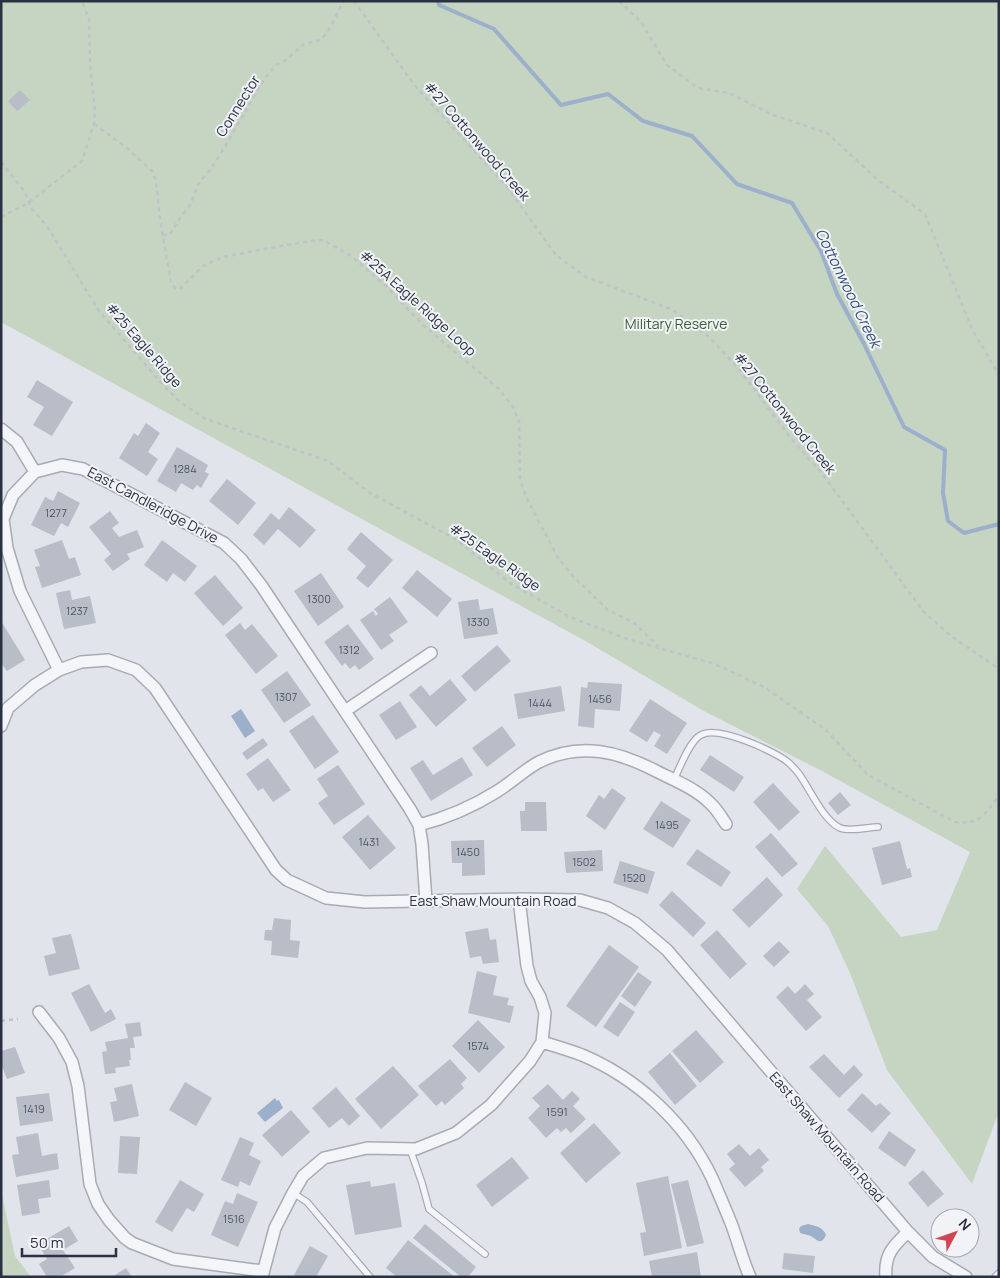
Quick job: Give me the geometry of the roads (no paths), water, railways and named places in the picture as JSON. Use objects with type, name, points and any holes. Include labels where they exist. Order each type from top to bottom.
[{"type":"street","points":[[1,430],[16,442],[35,472],[13,495],[3,519],[7,548],[20,591],[59,670]]},
{"type":"street","name":"East Candleridge Drive","points":[[35,472],[62,465],[83,468],[224,543],[241,559],[261,585],[419,825],[426,901]]},
{"type":"street","points":[[345,711],[431,653]]},
{"type":"street","name":"East Shaw Mountain Road","points":[[3,713],[35,685],[59,670],[81,662],[108,660],[136,670],[155,688],[276,870],[287,880],[326,898],[365,902],[519,899],[580,900],[608,908],[635,923],[661,945],[908,1232],[933,1257],[963,1276]]},
{"type":"street","points":[[419,825],[447,817],[496,792],[538,763],[555,755],[575,751],[599,751],[623,756],[674,780],[700,794],[712,804],[726,824]]},
{"type":"street","points":[[39,1012],[59,1038],[72,1062],[78,1086],[90,1184],[98,1204],[109,1220],[132,1243],[173,1259],[262,1274],[275,1228],[293,1193],[303,1176],[324,1158],[367,1148],[416,1150],[456,1133],[490,1105],[530,1061],[542,1042],[545,1012],[540,997],[531,982],[527,966],[519,899]]},
{"type":"street","points":[[542,1042],[580,1054],[604,1066],[632,1084],[661,1108],[684,1132],[695,1147],[711,1176],[731,1223],[750,1277]]},
{"type":"street","points":[[886,1277],[885,1266],[890,1253],[908,1232]]},
{"type":"lane","points":[[674,780],[691,746],[699,735],[721,732],[750,743],[788,762],[798,773],[824,814],[841,828],[878,827]]},
{"type":"lane","points":[[410,1149],[429,1209],[485,1254]]},
{"type":"lane","points":[[293,1193],[307,1202],[370,1277]]},
{"type":"lane","points":[[995,1277],[999,1273]]},
{"type":"water","points":[[241,709],[255,731],[245,738],[231,716]]},
{"type":"water","points":[[275,1098],[277,1101],[279,1100],[283,1108],[265,1122],[257,1113]]},
{"type":"water","points":[[808,1224],[823,1230],[826,1235],[822,1241],[800,1233],[799,1229],[801,1226]]},
{"type":"waterway","name":"Cottonwood Creek","points":[[438,1],[439,5],[494,29],[561,105],[608,94],[643,121],[692,136],[737,184],[792,203],[821,251],[837,294],[864,344],[904,427],[945,450],[943,493],[948,521],[964,533],[999,524]]},
{"type":"park label","name":"Military Reserve","points":[[676,324]]}]
